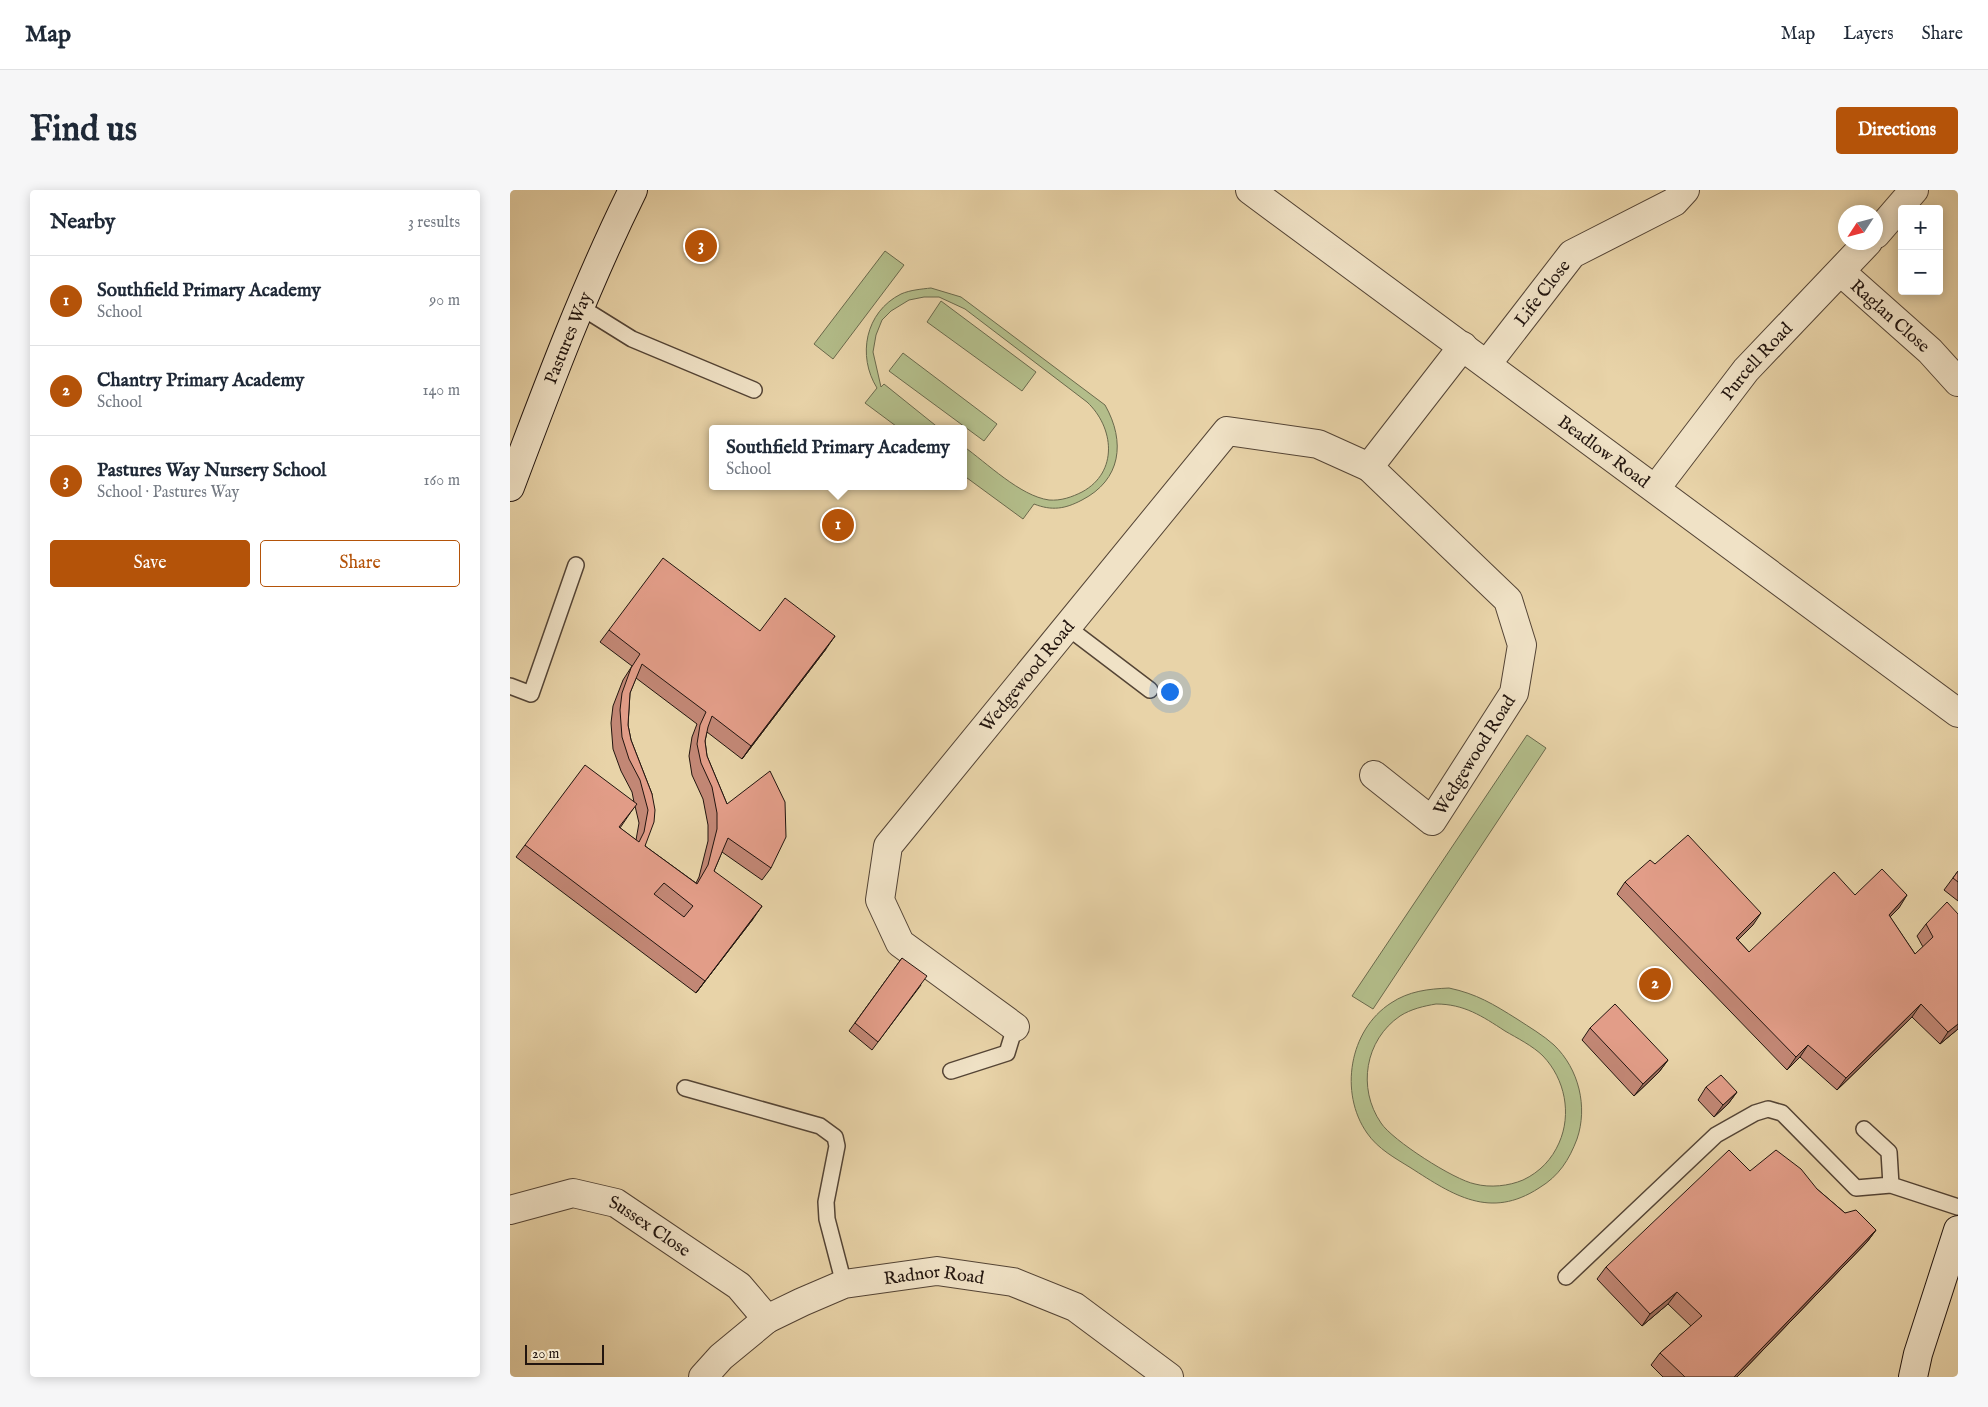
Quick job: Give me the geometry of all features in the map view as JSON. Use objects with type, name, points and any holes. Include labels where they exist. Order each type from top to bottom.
[{"type":"street","name":"Pastures Way","points":[[510,487],[579,306],[601,253],[633,190]]},
{"type":"street","name":"Beadlow Road","points":[[1250,190],[1656,488],[1958,713]]},
{"type":"street","name":"Life Close","points":[[1487,364],[1572,254],[1674,202],[1685,190]]},
{"type":"street","points":[[1883,226],[1914,190]]},
{"type":"street","name":"Purcell Road","points":[[1656,488],[1746,370],[1861,250]]},
{"type":"street","name":"Raglan Close","points":[[1842,272],[1930,351],[1958,382]]},
{"type":"street","points":[[1369,467],[1463,346]]},
{"type":"street","name":"Wedgewood Road","points":[[1015,1027],[900,944],[880,900],[888,846],[1227,431],[1318,444],[1369,467],[1508,600],[1522,645],[1514,693],[1432,821],[1374,775]]},
{"type":"street","name":"Sussex Close","points":[[510,1210],[573,1193],[616,1203],[739,1286],[767,1319]]},
{"type":"street","points":[[1913,1377],[1918,1354],[1958,1230]]},
{"type":"street","name":"Radnor Road","points":[[703,1377],[721,1357],[767,1319],[844,1284],[937,1271],[1013,1282],[1075,1307],[1169,1377]]},
{"type":"lane","points":[[579,306],[632,339],[754,390]]},
{"type":"lane","points":[[510,686],[531,694],[576,565]]},
{"type":"lane","points":[[1067,627],[1150,690]]},
{"type":"lane","points":[[951,1071],[1007,1053],[1015,1027]]},
{"type":"lane","points":[[685,1088],[820,1126],[835,1137],[837,1146],[826,1202],[826,1219],[844,1284]]},
{"type":"lane","points":[[1566,1277],[1716,1135],[1755,1113],[1768,1109],[1782,1113],[1856,1188],[1891,1185],[1958,1207]]},
{"type":"lane","points":[[1864,1129],[1889,1152],[1891,1185]]},
{"type":"green space","points":[[885,251],[904,265],[833,359],[814,344]]},
{"type":"green space","points":[[931,288],[961,297],[1105,405],[1116,433],[1116,459],[1112,471],[1105,482],[1095,492],[1082,500],[1064,507],[1047,508],[1034,504],[1023,519],[967,478],[967,449],[1015,486],[1038,497],[1058,500],[1074,496],[1094,483],[1102,473],[1107,461],[1107,436],[1096,412],[1087,402],[965,309],[939,297],[909,300],[891,311],[882,320],[876,335],[873,352],[881,387],[884,384],[935,425],[895,425],[865,403],[877,388],[867,362],[866,349],[872,323],[889,302],[901,294]]},
{"type":"green space","points":[[941,301],[1036,372],[1022,391],[927,322]]},
{"type":"green space","points":[[903,353],[997,424],[984,441],[967,428],[967,425],[962,425],[889,371]]},
{"type":"green space","points":[[1527,735],[1546,748],[1373,1009],[1352,996]]},
{"type":"green space","points":[[1449,988],[1476,996],[1536,1031],[1563,1055],[1575,1077],[1579,1089],[1582,1114],[1574,1147],[1558,1173],[1539,1188],[1521,1197],[1504,1202],[1488,1203],[1457,1195],[1393,1157],[1371,1139],[1358,1117],[1353,1100],[1351,1081],[1358,1045],[1366,1029],[1377,1015],[1398,999],[1419,991]],"holes":[[[1436,1004],[1472,1012],[1530,1046],[1543,1056],[1557,1075],[1564,1097],[1565,1120],[1563,1132],[1549,1160],[1535,1173],[1523,1180],[1506,1185],[1493,1186],[1465,1181],[1424,1158],[1397,1139],[1381,1123],[1373,1109],[1367,1080],[1368,1065],[1372,1051],[1379,1038],[1388,1026],[1404,1014]]]},
{"type":"building","points":[[663,558],[760,631],[785,598],[835,636],[751,746],[712,716],[705,741],[707,756],[727,804],[770,771],[785,802],[786,837],[771,868],[728,838],[714,871],[762,906],[705,981],[525,845],[585,765],[637,804],[619,827],[639,842],[644,832],[648,810],[640,780],[629,759],[622,737],[620,710],[622,693],[631,668],[640,654],[609,630]],"holes":[[[642,664],[706,712],[700,725],[697,744],[701,763],[712,787],[717,813],[717,829],[708,865],[697,884],[645,846],[654,822],[655,810],[652,794],[631,740],[628,725],[630,693]],[[664,883],[693,906],[684,917],[654,894]]]},
{"type":"building","points":[[1688,835],[1761,913],[1736,938],[1749,952],[1834,872],[1855,895],[1882,869],[1907,895],[1889,915],[1915,954],[1933,937],[1926,924],[1947,902],[1958,914],[1958,1024],[1948,1032],[1921,1004],[1846,1078],[1808,1045],[1796,1057],[1625,882],[1650,860],[1655,864]]},
{"type":"building","points":[[1958,871],[1958,882],[1953,878]]},
{"type":"building","points":[[902,958],[927,976],[878,1042],[855,1023]]},
{"type":"building","points":[[1615,1004],[1668,1060],[1643,1084],[1590,1028]]},
{"type":"building","points":[[1721,1075],[1737,1092],[1723,1105],[1706,1087]]},
{"type":"building","points":[[1729,1150],[1750,1171],[1776,1150],[1801,1169],[1817,1189],[1845,1213],[1856,1210],[1876,1230],[1734,1377],[1685,1377],[1660,1353],[1702,1316],[1677,1292],[1650,1314],[1606,1267]]},
{"type":"place","name":"Pastures Way Nursery School","points":[[701,246]]},
{"type":"place","name":"Southfield Primary Academy","points":[[838,525]]},
{"type":"place","name":"Chantry Primary Academy","points":[[1655,984]]}]
